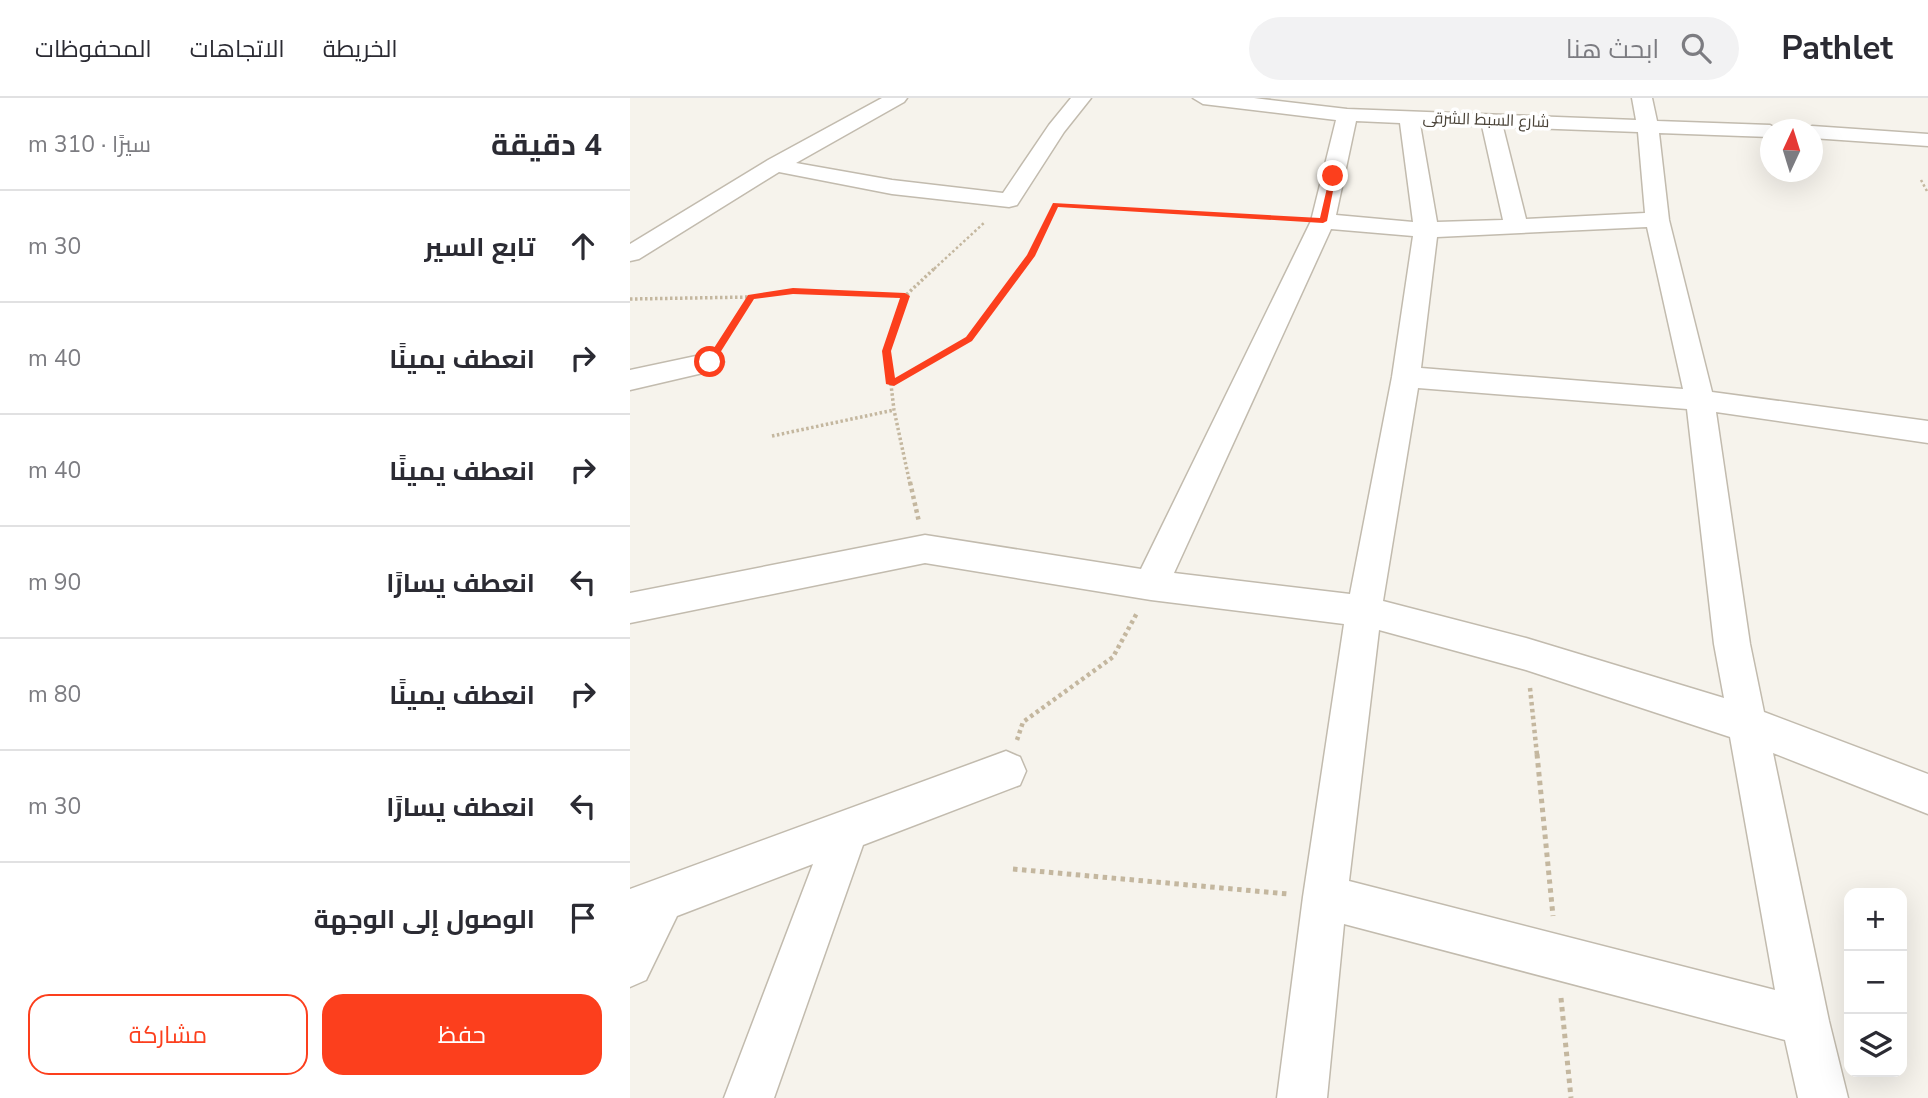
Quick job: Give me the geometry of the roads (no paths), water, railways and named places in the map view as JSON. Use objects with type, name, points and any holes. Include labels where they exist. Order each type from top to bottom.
[{"type":"street","points":[[630,254],[776,165],[897,98]]},
{"type":"street","points":[[776,165],[855,183],[946,196],[1009,200],[1081,98]]},
{"type":"street","name":"شارع السبط الشرقى","points":[[1205,98],[1347,116],[1409,118],[1491,120],[1645,112],[1760,129]]},
{"type":"street","points":[[1645,112],[1657,220],[1700,400],[1732,644],[1805,1021],[1824,1098]]},
{"type":"street","points":[[1152,585],[1323,221],[1347,116]]},
{"type":"street","points":[[1302,1098],[1325,897],[1364,611],[1406,377],[1426,230],[1409,118]]},
{"type":"street","points":[[1491,120],[1516,225]]},
{"type":"street","points":[[1823,133],[1928,140]]},
{"type":"street","points":[[1323,221],[1426,230],[1657,220]]},
{"type":"street","points":[[630,380],[710,362]]},
{"type":"street","points":[[1406,377],[1700,400],[1928,432]]},
{"type":"street","points":[[630,608],[925,549],[1152,585],[1364,611],[1526,654],[1747,724],[1928,794]]},
{"type":"street","points":[[630,964],[645,906],[1006,771]]},
{"type":"street","points":[[749,1098],[848,828]]},
{"type":"street","points":[[1325,897],[1805,1021]]}]
